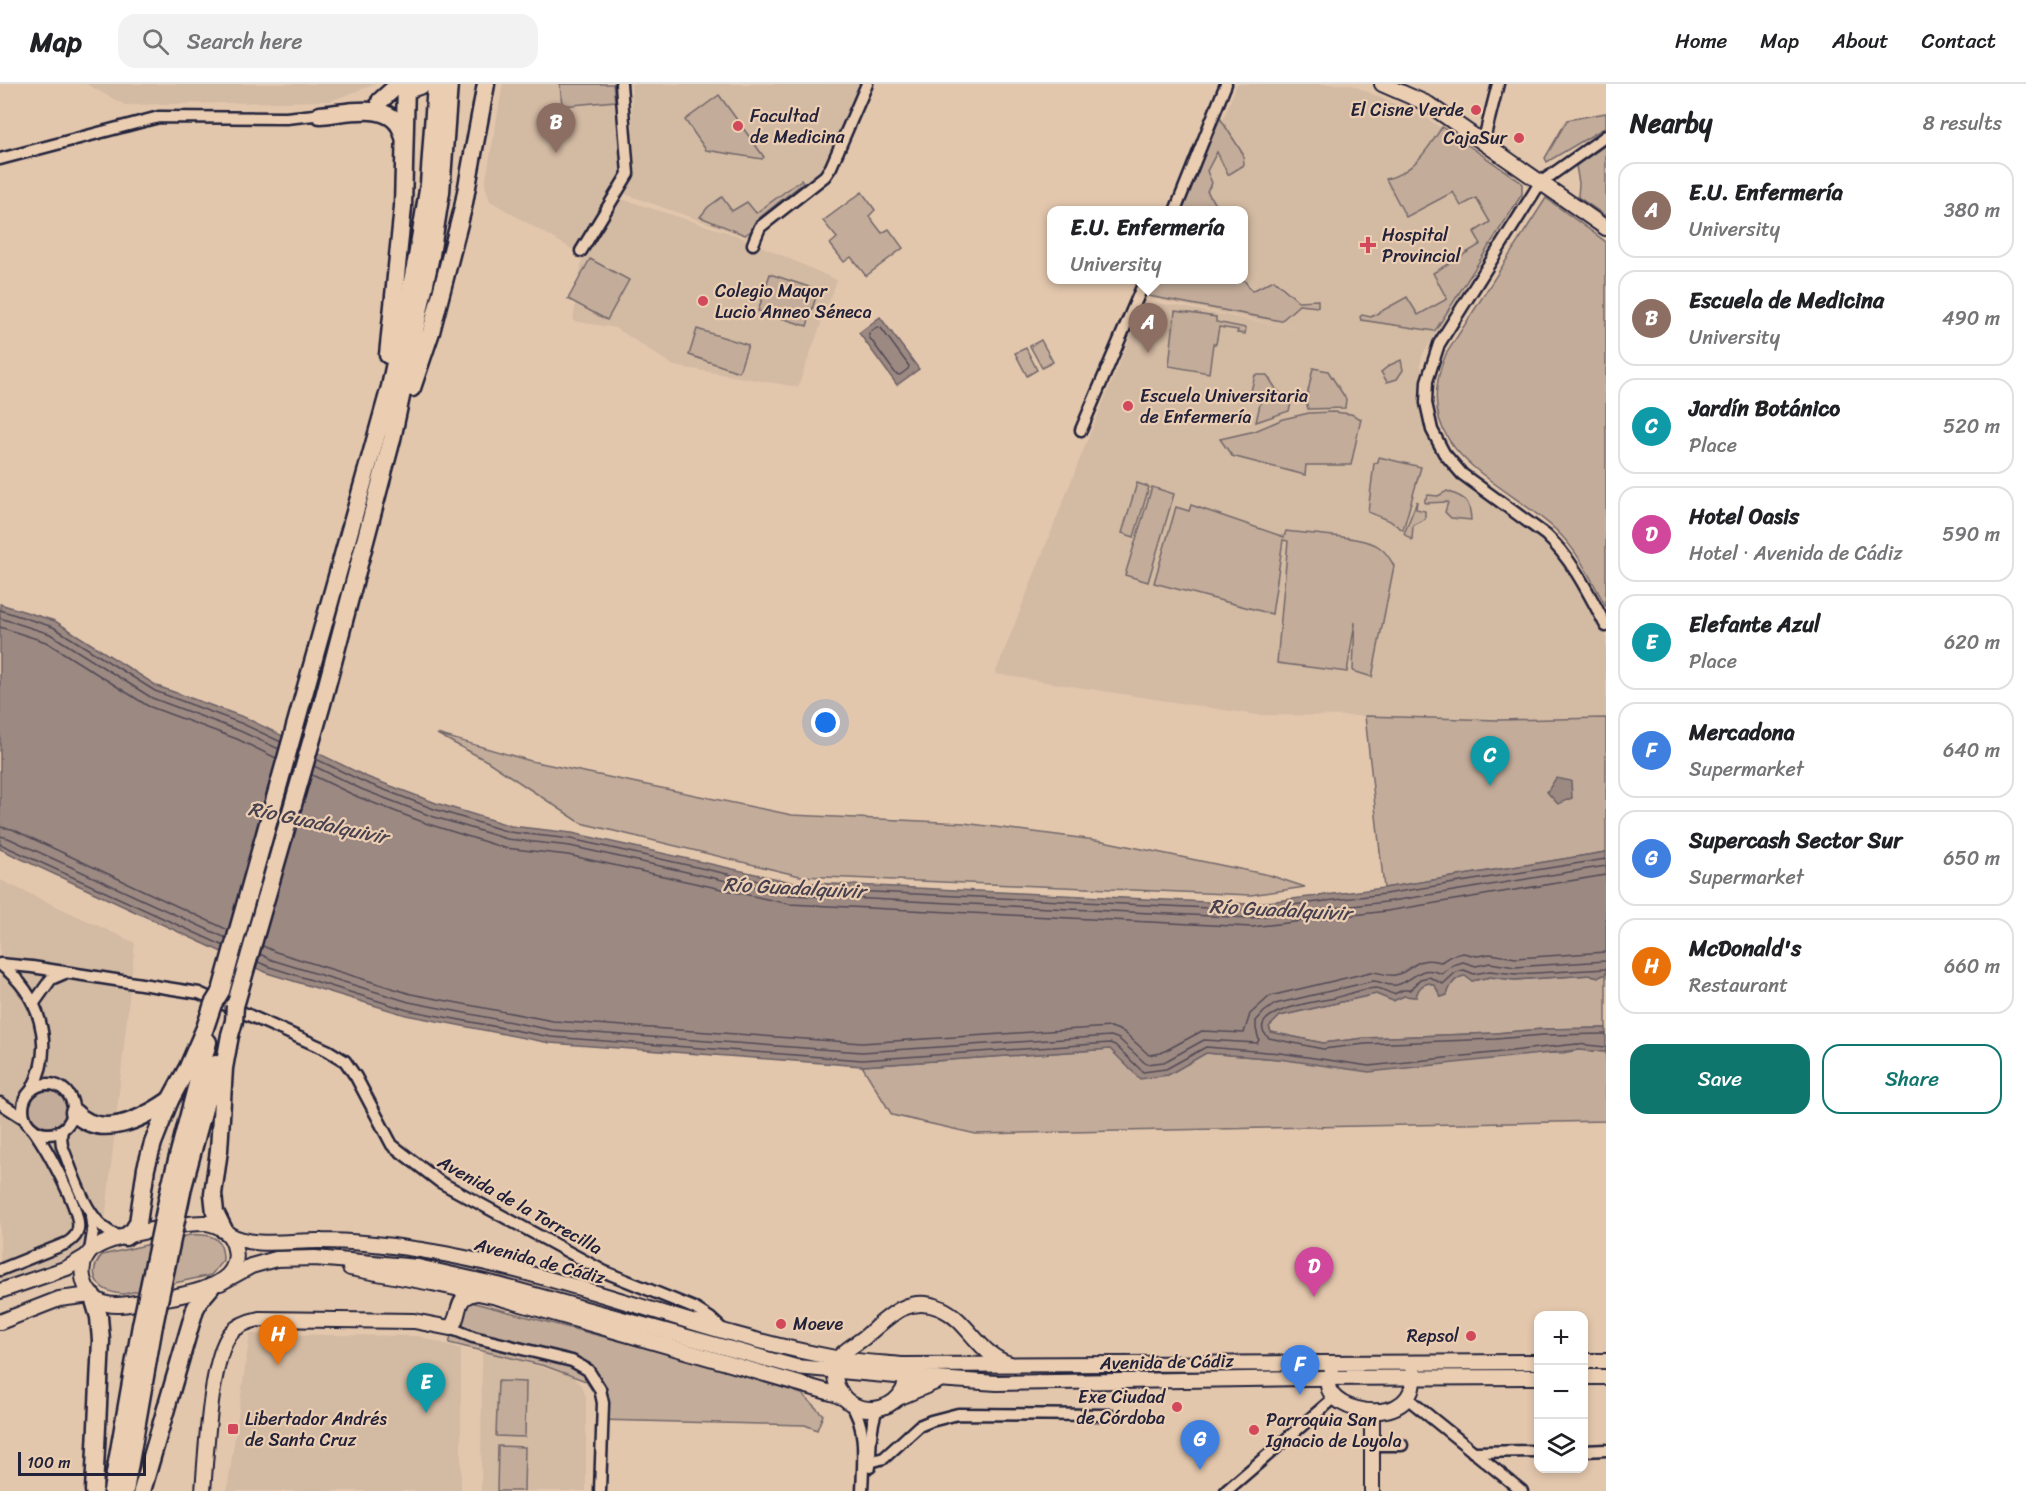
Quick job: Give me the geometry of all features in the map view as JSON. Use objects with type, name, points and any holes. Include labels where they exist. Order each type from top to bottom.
[{"type":"highway","points":[[226,1232],[215,1212],[213,1194],[219,1150],[222,1083],[218,1031],[221,991],[390,387],[404,327],[429,184],[436,84]]},
{"type":"highway","points":[[124,1237],[133,1231],[140,1218],[146,1168],[170,1100],[188,1067],[235,1006],[322,704],[392,439],[431,255],[441,192],[449,84]]},
{"type":"highway","points":[[392,439],[403,416],[448,273],[474,157],[484,87]]},
{"type":"highway","points":[[378,424],[378,402],[389,348],[403,207],[406,88],[380,101]]},
{"type":"highway","points":[[321,115],[365,111],[384,112],[396,119],[404,138]]},
{"type":"highway","points":[[112,1491],[176,1187],[218,1031]]},
{"type":"highway","points":[[74,1112],[85,1122],[118,1124],[141,1118],[170,1100]]},
{"type":"highway","points":[[142,1491],[195,1310],[200,1300],[215,1285]]},
{"type":"highway","points":[[92,1296],[99,1317],[101,1340],[94,1491]]},
{"type":"highway","points":[[125,1491],[148,1325]]},
{"type":"main road","points":[[406,88],[428,84]]},
{"type":"main road","points":[[1382,84],[1428,104],[1606,228]]},
{"type":"main road","name":"Avenida de Cádiz","points":[[88,1254],[98,1245],[124,1237],[202,1223],[211,1224],[237,1239],[252,1241],[321,1241],[422,1251],[474,1261],[836,1365]]},
{"type":"main road","points":[[215,1285],[230,1274],[235,1263],[234,1247],[226,1232]]},
{"type":"main road","points":[[0,1291],[68,1268],[88,1254]]},
{"type":"main road","points":[[0,1322],[59,1299],[92,1296],[82,1273],[88,1254]]},
{"type":"main road","name":"Avenida de Cádiz","points":[[276,1259],[345,1267],[477,1293],[844,1396]]},
{"type":"main road","name":"Avenida de Cádiz","points":[[92,1296],[104,1304],[120,1305],[170,1297],[215,1285],[251,1266],[276,1259],[346,1260],[437,1270],[796,1367],[844,1396]]},
{"type":"main road","points":[[432,1283],[449,1293],[452,1304],[451,1321]]},
{"type":"main road","points":[[451,1321],[464,1298],[469,1294],[477,1293]]},
{"type":"main road","name":"Avenida de Cádiz","points":[[836,1365],[893,1312],[918,1304],[932,1305],[947,1312],[988,1353],[1018,1366]]},
{"type":"main road","points":[[203,1491],[212,1398],[218,1364],[231,1333],[241,1326],[259,1319],[451,1321]]},
{"type":"main road","name":"Avenida de Cádiz","points":[[627,1334],[653,1332],[682,1336]]},
{"type":"main road","points":[[1588,1362],[1606,1361]]},
{"type":"main road","name":"Avenida de Cádiz","points":[[796,1367],[836,1365],[904,1371],[1018,1366],[1534,1362]]},
{"type":"main road","points":[[1392,1363],[1375,1370],[1336,1370],[1328,1378],[1334,1398],[1350,1407],[1372,1413],[1398,1406],[1411,1391],[1412,1363]]},
{"type":"main road","points":[[836,1365],[844,1396],[866,1409],[877,1409],[944,1380]]},
{"type":"main road","points":[[896,1399],[904,1389],[904,1371]]},
{"type":"main road","name":"Avenida de Cádiz","points":[[904,1371],[944,1380],[997,1383],[1534,1377]]},
{"type":"main road","points":[[1588,1377],[1606,1377]]},
{"type":"main road","points":[[1372,1413],[1372,1491]]},
{"type":"street","points":[[581,251],[628,174],[621,84]]},
{"type":"street","points":[[753,244],[760,227],[825,176],[867,84]]},
{"type":"street","points":[[1177,206],[1226,84]]},
{"type":"street","points":[[1483,143],[1498,84]]},
{"type":"street","points":[[0,159],[159,117],[286,118],[321,115],[380,101]]},
{"type":"street","points":[[1606,136],[1540,183],[1439,344],[1427,381],[1426,404],[1432,430],[1444,453],[1462,474],[1559,547],[1569,560],[1606,626]]},
{"type":"street","points":[[1082,430],[1143,284]]},
{"type":"street","points":[[0,964],[20,982],[34,1003],[40,1026],[42,1063],[40,1073],[23,1107],[28,1123],[51,1156],[74,1210],[78,1228],[75,1236],[67,1243],[1,1270]]},
{"type":"street","name":"Avenida de la Torrecilla","points":[[0,964],[199,993],[327,1050],[345,1062],[356,1077],[387,1138],[397,1149],[450,1188],[620,1278],[694,1308],[724,1331]]},
{"type":"street","points":[[34,1003],[51,979],[66,973]]},
{"type":"street","points":[[42,1063],[50,1079],[68,1092],[74,1112],[70,1122],[62,1130],[48,1134]]},
{"type":"street","points":[[56,1085],[40,1085],[12,1103],[0,1103],[48,1134],[62,1146]]},
{"type":"street","points":[[62,1130],[62,1146],[88,1207],[98,1223],[105,1229],[124,1237]]},
{"type":"street","points":[[88,1207],[93,1232],[88,1254]]},
{"type":"street","points":[[451,1321],[480,1339],[572,1362],[588,1370],[600,1389],[603,1403],[600,1491]]},
{"type":"street","points":[[844,1396],[859,1418],[862,1429],[862,1491]]},
{"type":"street","points":[[1226,1491],[1334,1398]]},
{"type":"street","points":[[1407,1398],[1522,1491]]},
{"type":"street","points":[[869,1491],[872,1429],[877,1409]]},
{"type":"street","points":[[870,1462],[884,1458],[919,1426],[958,1414],[1110,1415]]},
{"type":"street","points":[[1372,1445],[1402,1445]]},
{"type":"street","points":[[1588,1451],[1606,1450]]},
{"type":"street","points":[[1472,1452],[1534,1451]]},
{"type":"shaded area","points":[[86,84],[376,84],[330,101],[125,105]]},
{"type":"shaded area","points":[[503,84],[616,84],[623,176],[577,252],[490,201],[485,185]]},
{"type":"shaded area","points":[[560,84],[613,84],[615,101],[562,106]]},
{"type":"shaded area","name":"Facultad de Medicina","points":[[631,84],[862,84],[825,168],[755,221],[749,238],[625,194],[635,177]]},
{"type":"shaded area","points":[[1237,84],[1350,84],[1428,119],[1523,185],[1523,195],[1423,354],[1420,365],[1423,372],[1421,404],[1442,457],[1543,536],[1563,555],[1606,633],[1606,718],[1498,720],[1256,715],[995,674],[1087,441],[1145,302],[1178,306],[1308,331],[1149,298],[1154,284],[1248,284],[1248,206],[1188,206]]},
{"type":"shaded area","points":[[719,95],[764,157],[762,159],[706,150],[685,120]]},
{"type":"shaded area","points":[[1606,113],[1606,127],[1547,162],[1545,158],[1567,120]]},
{"type":"shaded area","points":[[1220,118],[1243,154],[1244,165],[1228,175],[1217,152],[1207,171],[1212,183],[1207,191],[1216,206],[1182,206]]},
{"type":"shaded area","points":[[1442,127],[1522,183],[1522,194],[1434,331],[1361,320],[1362,315],[1371,317],[1407,297],[1418,315],[1447,299],[1433,273],[1481,244],[1474,232],[1490,222],[1476,198],[1461,206],[1453,192],[1406,217],[1386,179],[1412,166]]},
{"type":"shaded area","points":[[1606,145],[1606,216],[1578,197],[1579,183],[1576,166]]},
{"type":"shaded area","points":[[801,180],[803,183],[758,219],[751,231],[745,235],[700,217],[708,207],[722,197],[732,211],[747,202],[756,213]]},
{"type":"shaded area","points":[[862,192],[875,210],[869,216],[882,233],[889,229],[903,248],[866,276],[851,257],[844,262],[830,244],[837,238],[823,221]]},
{"type":"shaded area","points":[[1546,198],[1606,242],[1606,607],[1584,566],[1564,538],[1465,459],[1448,439],[1438,415],[1437,387],[1446,354]]},
{"type":"shaded area","name":"Colegio Mayor Lucio Anneo Séneca","points":[[622,199],[736,235],[837,280],[798,387],[674,366],[616,328],[573,321],[582,258]]},
{"type":"shaded area","points":[[590,259],[629,280],[607,320],[568,299]]},
{"type":"shaded area","points":[[770,274],[818,290],[807,326],[758,311]]},
{"type":"shaded area","points":[[1274,280],[1298,301],[1318,300],[1318,307],[1299,305],[1281,321],[1143,295],[1148,284],[1247,284],[1252,291]]},
{"type":"shaded area","points":[[1175,311],[1216,317],[1216,322],[1246,328],[1245,334],[1237,333],[1238,330],[1219,327],[1216,344],[1213,344],[1209,373],[1169,366]]},
{"type":"shaded area","points":[[697,329],[748,345],[739,372],[689,355]]},
{"type":"shaded area","points":[[1041,340],[1053,362],[1042,368],[1030,346]]},
{"type":"shaded area","points":[[1026,348],[1037,370],[1027,376],[1015,353]]},
{"type":"shaded area","points":[[1401,360],[1403,370],[1397,379],[1387,382],[1381,372]]},
{"type":"shaded area","points":[[1313,368],[1328,371],[1346,399],[1345,408],[1308,409],[1306,401]]},
{"type":"shaded area","points":[[1255,375],[1267,375],[1276,389],[1291,403],[1289,411],[1256,422],[1262,395],[1251,391]]},
{"type":"shaded area","points":[[1309,413],[1351,414],[1361,419],[1351,465],[1306,465],[1305,475],[1232,456],[1220,439],[1255,431],[1283,419]]},
{"type":"shaded area","points":[[1379,457],[1421,467],[1403,530],[1390,521],[1368,512],[1374,463],[1378,462]]},
{"type":"shaded area","points":[[1137,483],[1149,487],[1134,537],[1122,533]]},
{"type":"shaded area","points":[[1152,487],[1174,494],[1148,582],[1125,575]]},
{"type":"shaded area","points":[[1447,491],[1466,501],[1470,508],[1471,520],[1451,518],[1445,512],[1448,502],[1425,503],[1428,495],[1438,496]]},
{"type":"shaded area","points":[[1417,501],[1416,509],[1425,511],[1425,519],[1413,525],[1412,540],[1404,534]]},
{"type":"shaded area","points":[[1191,505],[1284,537],[1286,531],[1348,538],[1371,543],[1384,551],[1394,566],[1372,677],[1353,671],[1355,622],[1347,672],[1277,663],[1288,541],[1283,540],[1272,614],[1154,583],[1176,507],[1189,511]]},
{"type":"shaded area","points":[[1365,716],[1498,720],[1606,718],[1606,852],[1384,888]]},
{"type":"shaded area","points":[[437,734],[531,761],[792,815],[964,823],[1103,841],[1269,875],[1305,887],[1251,895],[800,876],[581,823],[487,761]]},
{"type":"shaded area","points":[[0,880],[135,943],[104,1232],[72,1255],[0,1285]]},
{"type":"shaded area","points":[[1606,974],[1606,1028],[1365,1038],[1323,1043],[1271,1032],[1269,1026],[1280,1016],[1376,994],[1393,1001],[1404,996],[1416,997],[1421,987],[1430,983],[1435,986],[1441,997],[1447,995],[1456,980],[1465,976],[1472,981],[1490,977],[1515,980],[1591,975],[1599,977]]},
{"type":"shaded area","points":[[1110,1049],[1168,1075],[1206,1053],[1279,1059],[1563,1053],[1578,1050],[1606,1052],[1606,1121],[976,1134],[892,1115],[862,1066]]},
{"type":"shaded area","points":[[48,1091],[61,1096],[66,1109],[61,1122],[48,1127],[35,1122],[30,1109],[35,1096]]},
{"type":"shaded area","points":[[190,1235],[210,1236],[221,1246],[223,1260],[211,1275],[124,1294],[108,1291],[95,1277],[97,1263],[102,1255]]},
{"type":"shaded area","points":[[269,1246],[374,1249],[460,1263],[818,1359],[818,1363],[775,1356],[483,1274],[421,1261],[324,1252],[269,1254]]},
{"type":"shaded area","points":[[463,1300],[723,1368],[802,1394],[823,1415],[817,1430],[805,1425],[598,1420],[598,1399],[586,1381],[545,1366],[449,1343]]},
{"type":"shaded area","points":[[250,1334],[418,1336],[461,1349],[461,1491],[227,1491]]},
{"type":"shaded area","points":[[482,1349],[573,1377],[582,1386],[586,1397],[586,1491],[481,1491]]},
{"type":"shaded area","points":[[498,1381],[526,1382],[525,1437],[496,1436]]},
{"type":"shaded area","points":[[498,1446],[525,1447],[524,1491],[497,1491]]},
{"type":"water","points":[[880,317],[919,369],[897,385],[859,333]]},
{"type":"water","name":"Río Guadalquivir","points":[[0,604],[55,621],[157,686],[246,718],[367,777],[436,803],[511,826],[572,833],[791,882],[1250,904],[1384,888],[1606,852],[1606,974],[1599,977],[1591,975],[1514,980],[1490,977],[1472,981],[1465,976],[1456,980],[1447,995],[1441,997],[1435,986],[1430,983],[1421,987],[1416,997],[1404,996],[1393,1001],[1376,994],[1280,1016],[1269,1027],[1271,1032],[1323,1043],[1365,1038],[1606,1028],[1606,1052],[1578,1050],[1369,1072],[1279,1059],[1206,1053],[1168,1075],[1140,1079],[1110,1049],[862,1066],[550,1043],[406,1015],[267,973],[0,849]]},
{"type":"water","points":[[1556,778],[1571,781],[1572,798],[1558,804],[1547,792]]},
{"type":"place","name":"El Cisne Verde","points":[[1476,110]]},
{"type":"place","name":"Facultad de Medicina","points":[[738,126]]},
{"type":"place","name":"CajaSur","points":[[1519,138]]},
{"type":"place","name":"Escuela de Medicina","points":[[556,153]]},
{"type":"place","name":"Hospital Provincial","points":[[1368,245]]},
{"type":"place","name":"Colegio Mayor Lucio Anneo Séneca","points":[[703,301]]},
{"type":"place","name":"E.U. Enfermería","points":[[1148,353]]},
{"type":"place","name":"Escuela Universitaria de Enfermería","points":[[1128,406]]},
{"type":"place","name":"Jardín Botánico","points":[[1490,786]]},
{"type":"place","name":"Hotel Oasis","points":[[1314,1297]]},
{"type":"place","name":"Moeve","points":[[781,1324]]},
{"type":"place","name":"Repsol","points":[[1471,1336]]},
{"type":"place","name":"McDonald's","points":[[278,1365]]},
{"type":"place","name":"Mercadona","points":[[1300,1395]]},
{"type":"place","name":"Exe Ciudad de Córdoba","points":[[1177,1407]]},
{"type":"place","name":"Elefante Azul","points":[[426,1413]]},
{"type":"place","name":"Libertador Andrés de Santa Cruz","points":[[233,1429]]},
{"type":"place","name":"Parroquia San Ignacio de Loyola","points":[[1254,1430]]},
{"type":"place","name":"Supercash Sector Sur","points":[[1200,1470]]}]
